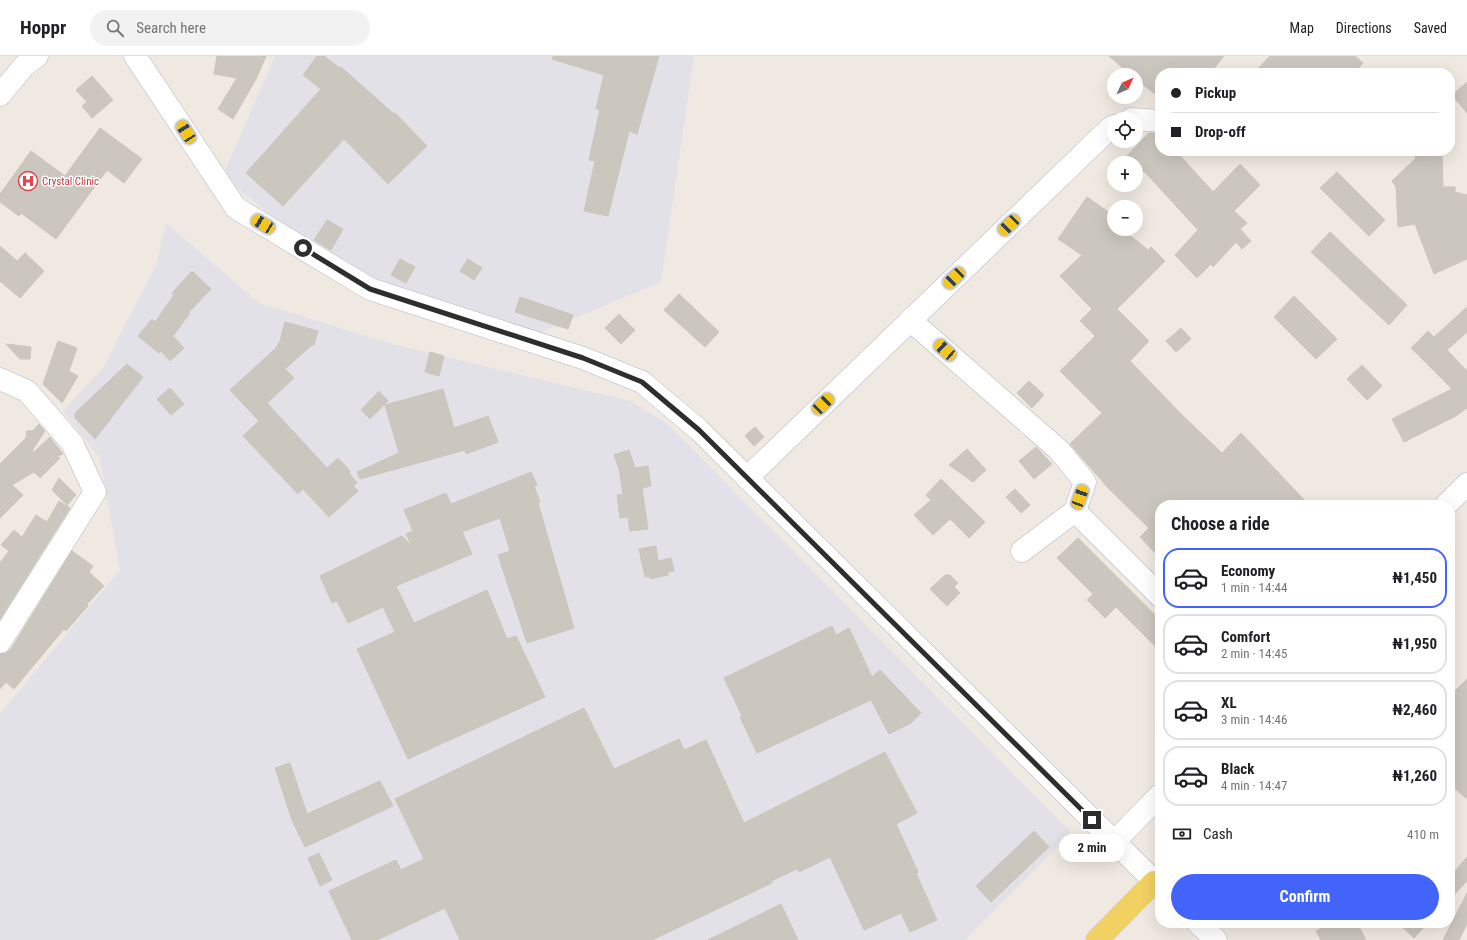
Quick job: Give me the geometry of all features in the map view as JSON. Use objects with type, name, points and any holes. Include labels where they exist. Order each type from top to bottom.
[{"type":"main road","points":[[1097,940],[1155,886]]},
{"type":"street","points":[[0,95],[24,66],[37,56]]},
{"type":"street","points":[[135,56],[236,208],[370,289],[583,358],[642,382],[699,430],[1155,882]]},
{"type":"street","points":[[1143,120],[1155,121]]},
{"type":"street","points":[[747,478],[1107,131]]},
{"type":"street","points":[[910,320],[1059,450],[1085,482],[1075,511],[1022,551]]},
{"type":"street","points":[[0,378],[27,391],[72,443],[95,492],[0,642]]},
{"type":"street","points":[[1451,500],[1467,484]]},
{"type":"street","points":[[1075,511],[1155,591]]},
{"type":"street","points":[[1114,842],[1155,800]]},
{"type":"street","points":[[1203,928],[1216,940]]},
{"type":"shaded area","points":[[275,56],[694,56],[661,282],[530,337],[362,295],[223,175]]},
{"type":"shaded area","points":[[166,223],[259,303],[392,344],[630,401],[668,424],[1071,833],[965,940],[0,940],[0,714],[120,570],[100,458],[63,411],[103,368],[156,265]]},
{"type":"building","points":[[217,56],[266,56],[256,79],[233,119],[218,109],[237,78],[214,74]]},
{"type":"building","points":[[317,56],[324,56],[340,68],[341,67],[394,114],[395,113],[427,146],[388,184],[344,139],[283,206],[246,173],[321,89],[303,75]]},
{"type":"building","points":[[553,56],[659,56],[637,134],[629,131],[608,216],[584,211],[595,161],[589,160],[600,109],[596,109],[604,75],[552,59]]},
{"type":"building","points":[[1109,56],[1224,56],[1214,68],[1155,68],[1155,94],[1143,85],[1143,68],[1123,68]]},
{"type":"building","points":[[1270,56],[1355,56],[1363,63],[1358,68],[1259,68]]},
{"type":"building","points":[[92,76],[113,100],[92,118],[82,106],[87,102],[76,90]]},
{"type":"building","points":[[1467,82],[1467,113],[1455,99],[1455,92]]},
{"type":"building","points":[[100,128],[142,159],[124,183],[107,170],[56,239],[21,213],[19,216],[0,202],[0,194],[31,151],[65,176]]},
{"type":"building","points":[[1149,133],[1155,133],[1155,156],[1181,156],[1213,192],[1240,164],[1260,185],[1234,211],[1247,223],[1240,229],[1251,241],[1242,249],[1236,242],[1213,267],[1211,264],[1197,278],[1175,255],[1198,230],[1144,171],[1143,172],[1143,156],[1127,156],[1134,148],[1143,148],[1143,139]]},
{"type":"building","points":[[1414,156],[1442,156],[1443,187],[1455,187],[1455,192],[1467,195],[1467,259],[1434,274],[1415,224],[1398,227],[1396,187],[1392,181],[1416,158]]},
{"type":"building","points":[[1337,172],[1385,220],[1369,236],[1320,188]]},
{"type":"building","points":[[1087,197],[1107,211],[1107,236],[1131,236],[1148,250],[1151,247],[1165,261],[1117,309],[1149,341],[1130,361],[1182,415],[1222,453],[1241,433],[1304,500],[1155,500],[1155,553],[1140,537],[1149,528],[1109,489],[1070,444],[1102,413],[1060,371],[1095,336],[1080,321],[1092,309],[1060,276],[1082,255],[1058,239]]},
{"type":"building","points":[[327,220],[343,229],[331,250],[314,240]]},
{"type":"building","points":[[1330,232],[1407,305],[1389,325],[1311,252]]},
{"type":"building","points":[[0,246],[17,261],[25,253],[44,271],[20,298],[0,281]]},
{"type":"building","points":[[400,259],[415,267],[406,283],[391,275]]},
{"type":"building","points":[[468,259],[482,268],[474,280],[460,271]]},
{"type":"building","points":[[192,271],[211,289],[189,312],[190,313],[173,336],[184,348],[170,361],[161,351],[159,353],[138,336],[152,319],[155,322],[174,295],[172,293]]},
{"type":"building","points":[[679,294],[719,332],[705,347],[664,310]]},
{"type":"building","points":[[1294,296],[1337,339],[1316,359],[1274,317]]},
{"type":"building","points":[[520,297],[573,315],[568,329],[515,312]]},
{"type":"building","points":[[1467,307],[1467,332],[1447,350],[1467,371],[1467,408],[1456,416],[1404,442],[1392,419],[1452,389],[1411,348],[1428,331],[1434,337]]},
{"type":"building","points":[[619,314],[635,330],[621,344],[605,328]]},
{"type":"building","points":[[285,322],[318,331],[314,345],[312,345],[285,369],[294,378],[267,403],[327,468],[338,458],[350,471],[349,473],[357,483],[353,486],[358,491],[329,517],[303,489],[298,494],[243,436],[259,421],[230,390],[276,348],[280,341]]},
{"type":"building","points":[[1181,328],[1191,339],[1176,352],[1166,341]]},
{"type":"building","points":[[58,341],[77,348],[69,371],[78,376],[62,403],[43,384]]},
{"type":"building","points":[[6,344],[31,347],[30,359],[20,359]]},
{"type":"building","points":[[430,352],[444,356],[439,376],[425,372]]},
{"type":"building","points":[[127,364],[143,377],[95,439],[75,418],[75,413]]},
{"type":"building","points":[[1362,365],[1382,386],[1367,400],[1347,379]]},
{"type":"building","points":[[1029,381],[1044,395],[1032,408],[1017,393]]},
{"type":"building","points":[[170,388],[184,404],[171,415],[157,399]]},
{"type":"building","points":[[443,389],[454,428],[488,416],[498,442],[466,454],[465,450],[360,479],[357,472],[399,453],[385,405]]},
{"type":"building","points":[[379,391],[388,401],[370,419],[361,410]]},
{"type":"building","points":[[39,424],[45,431],[32,451],[34,452],[50,437],[63,454],[57,456],[60,458],[40,478],[34,472],[12,485],[23,495],[0,518],[0,464],[26,438],[27,431],[32,431]]},
{"type":"building","points":[[755,427],[764,437],[754,446],[745,436]]},
{"type":"building","points":[[1036,447],[1052,464],[1034,479],[1019,461]]},
{"type":"building","points":[[967,449],[986,470],[973,482],[949,465]]},
{"type":"building","points":[[629,450],[635,468],[648,466],[651,486],[642,488],[648,529],[630,531],[628,517],[620,518],[617,495],[623,494],[619,468],[614,455]]},
{"type":"building","points":[[531,472],[537,485],[534,486],[540,502],[538,503],[574,628],[527,643],[498,555],[510,551],[500,518],[462,532],[472,554],[396,586],[414,623],[487,590],[507,639],[516,636],[545,697],[408,759],[357,649],[395,632],[383,607],[348,623],[337,601],[332,603],[320,576],[402,536],[412,546],[406,534],[413,531],[404,510],[446,493],[451,504]]},
{"type":"building","points":[[59,478],[76,495],[67,505],[52,490]]},
{"type":"building","points":[[941,479],[985,522],[969,538],[950,519],[933,535],[914,515],[931,500],[926,495]]},
{"type":"building","points":[[1015,489],[1030,505],[1021,513],[1006,497]]},
{"type":"building","points":[[59,501],[70,508],[0,619],[0,563],[9,551],[1,545],[14,530],[22,537],[36,515],[47,522]]},
{"type":"building","points":[[1078,538],[1155,615],[1155,646],[1116,607],[1105,618],[1087,600],[1093,594],[1057,558]]},
{"type":"building","points":[[656,546],[658,561],[671,558],[674,571],[668,572],[668,575],[650,579],[650,576],[645,577],[639,549]]},
{"type":"building","points":[[72,551],[93,566],[89,572],[104,586],[87,604],[88,606],[66,631],[64,629],[14,689],[6,682],[0,689],[0,654],[6,653],[11,649]]},
{"type":"building","points":[[945,575],[950,575],[958,583],[954,587],[960,593],[947,606],[930,589]]},
{"type":"building","points":[[832,626],[836,635],[849,628],[872,677],[880,670],[921,713],[911,723],[889,734],[871,700],[757,753],[724,678]]},
{"type":"building","points":[[1467,679],[1467,799],[1455,788],[1455,691]]},
{"type":"building","points":[[584,708],[614,769],[679,739],[684,750],[706,740],[744,823],[885,752],[917,813],[896,824],[918,872],[916,873],[937,920],[910,932],[901,913],[864,930],[830,857],[799,872],[797,869],[771,881],[772,883],[652,940],[460,940],[445,908],[377,940],[352,940],[329,891],[396,860],[401,870],[424,859],[395,799]]},
{"type":"building","points":[[290,763],[307,814],[380,781],[393,806],[305,847],[292,820],[275,768]]},
{"type":"building","points":[[1034,831],[1049,847],[991,902],[976,886]]},
{"type":"building","points":[[319,853],[332,880],[320,886],[308,858]]},
{"type":"building","points":[[1467,857],[1467,881],[1455,894],[1455,871]]},
{"type":"building","points":[[1467,893],[1467,924],[1459,940],[1443,940],[1449,928],[1455,928],[1455,916]]},
{"type":"building","points":[[781,904],[798,940],[708,940]]},
{"type":"building","points":[[1322,928],[1360,928],[1366,940],[1321,940],[1316,931]]},
{"type":"building","points":[[1403,928],[1423,928],[1414,938]]},
{"type":"place","name":"Crystal Clinic","points":[[28,181]]},
{"type":"route","points":[[303,248],[370,289],[583,358],[642,382],[699,430],[1092,820]]}]
